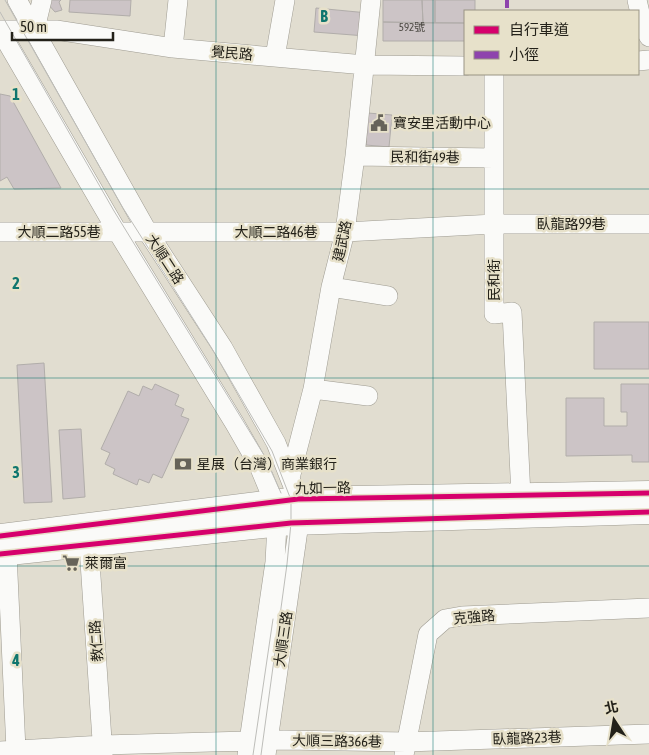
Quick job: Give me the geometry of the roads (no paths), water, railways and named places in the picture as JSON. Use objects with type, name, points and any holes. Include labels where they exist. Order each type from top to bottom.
[{"type":"main road","name":"九如一路","points":[[284,517],[294,488],[521,496],[649,493]]},
{"type":"main road","name":"九如一路","points":[[2,548],[89,535],[284,517],[649,512]]},
{"type":"street","name":"大順二路","points":[[17,0],[35,29],[147,232],[223,348],[276,443],[294,488]]},
{"type":"street","points":[[35,29],[42,0]]},
{"type":"street","points":[[173,48],[178,0]]},
{"type":"street","points":[[275,57],[285,0]]},
{"type":"street","name":"建武路","points":[[294,488],[331,287],[345,232],[371,0]]},
{"type":"street","points":[[637,0],[643,26],[649,37]]},
{"type":"street","name":"大順二路","points":[[0,30],[117,232],[252,454],[284,517]]},
{"type":"street","name":"覺民路","points":[[0,30],[56,30],[173,48],[365,65],[464,66]]},
{"type":"street","name":"民和街","points":[[494,75],[494,314],[512,312],[521,496]]},
{"type":"street","name":"民和街49巷","points":[[355,156],[494,158]]},
{"type":"street","name":"大順二路46巷","points":[[117,232],[345,232],[494,224]]},
{"type":"street","name":"臥龍路99巷","points":[[494,224],[649,224]]},
{"type":"street","name":"大順二路55巷","points":[[0,232],[117,232]]},
{"type":"street","points":[[331,287],[388,296]]},
{"type":"street","points":[[313,388],[368,396]]},
{"type":"street","name":"大順三路","points":[[267,748],[284,517]]},
{"type":"street","name":"大順三路","points":[[248,748],[275,562],[284,517]]},
{"type":"street","name":"教仁路","points":[[89,535],[103,750]]},
{"type":"street","points":[[2,548],[8,750]]},
{"type":"street","name":"克強路","points":[[405,748],[428,634],[445,620],[462,616],[649,608]]},
{"type":"street","name":"臥龍路23巷","points":[[405,748],[544,746],[649,734]]},
{"type":"street","name":"大順三路366巷","points":[[8,750],[405,748]]},
{"type":"tram line","points":[[5,0],[123,208],[211,347],[272,451],[291,500],[287,564],[261,755]]},
{"type":"tram line","points":[[0,12],[114,211],[264,455],[281,493]]},
{"type":"tram line","points":[[253,755],[273,619]]},
{"type":"place","name":"寶安里活動中心","points":[[379,123]]},
{"type":"place","name":"星展（台灣）商業銀行","points":[[183,464]]},
{"type":"place","name":"萊爾富","points":[[71,563]]}]
